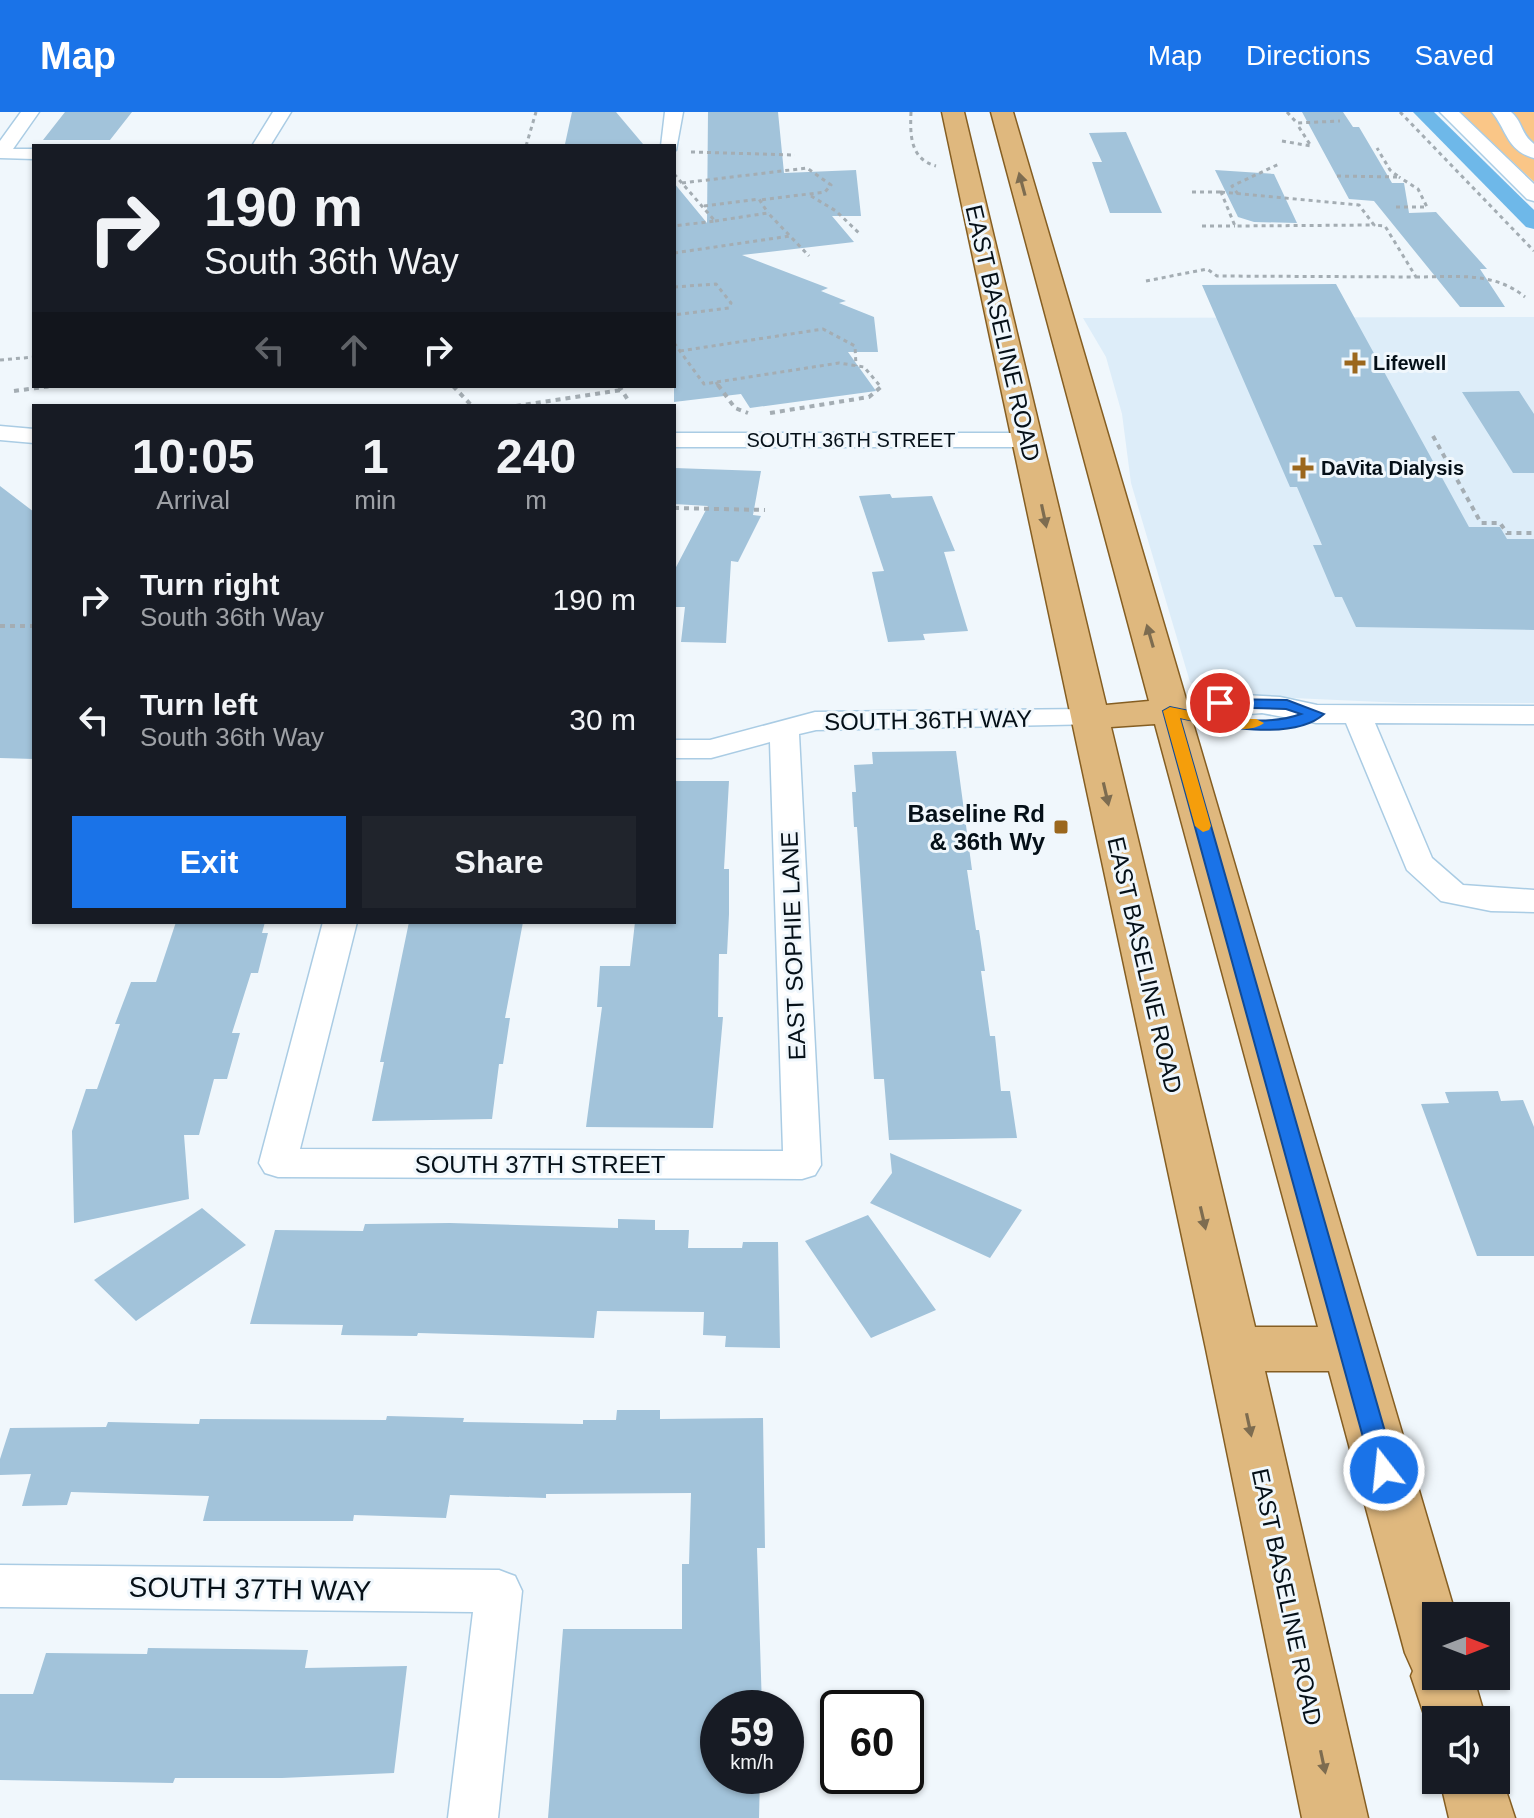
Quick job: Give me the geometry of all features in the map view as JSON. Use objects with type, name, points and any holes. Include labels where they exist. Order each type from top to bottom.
[{"type":"main road","name":"EAST BASELINE ROAD","points":[[953,112],[986,257],[1170,711],[1422,1604]]},
{"type":"main road","name":"EAST BASELINE ROAD","points":[[1002,112],[1041,257],[1089,718],[1233,1349],[1335,1818]]},
{"type":"main road","points":[[986,257],[1041,257]]},
{"type":"main road","points":[[1089,718],[1170,711]]},
{"type":"main road","points":[[1233,1349],[1350,1349]]},
{"type":"main road","points":[[1476,1794],[1482,1818]]},
{"type":"street","points":[[30,112],[3,150],[6,154],[32,154]]},
{"type":"street","points":[[262,144],[282,112]]},
{"type":"street","points":[[670,144],[674,112]]},
{"type":"street","points":[[1449,112],[1534,195]]},
{"type":"street","points":[[1501,112],[1509,119],[1514,137],[1534,153]]},
{"type":"street","points":[[0,433],[32,436]]},
{"type":"street","name":"SOUTH 36TH STREET","points":[[676,440],[1061,439]]},
{"type":"street","points":[[1170,711],[1229,724],[1291,723],[1316,714],[1534,715]]},
{"type":"street","points":[[1357,715],[1418,863],[1453,894],[1491,900],[1534,901]]},
{"type":"street","name":"SOUTH 36TH WAY","points":[[676,749],[711,749],[815,721],[1089,718]]},
{"type":"street","name":"EAST SOPHIE LANE","points":[[784,728],[802,1165]]},
{"type":"street","name":"SOUTH 37TH STREET","points":[[339,924],[278,1163],[802,1165]]},
{"type":"street","name":"SOUTH 37TH WAY","points":[[0,1586],[499,1591],[473,1818]]},
{"type":"path","points":[[527,144],[536,112]]},
{"type":"path","points":[[911,112],[911,143],[916,154],[930,165],[938,166]]},
{"type":"path","points":[[1282,141],[1311,146],[1287,112]]},
{"type":"path","points":[[1400,112],[1534,251]]},
{"type":"path","points":[[1297,123],[1340,121]]},
{"type":"path","points":[[1377,148],[1390,170],[1418,189],[1427,207],[1396,207]]},
{"type":"path","points":[[690,152],[795,155]]},
{"type":"path","points":[[1238,194],[1232,186],[1279,164]]},
{"type":"path","points":[[682,183],[807,168],[831,185],[825,192],[761,201]]},
{"type":"path","points":[[676,176],[715,221]]},
{"type":"path","points":[[1337,176],[1399,177]]},
{"type":"path","points":[[1192,192],[1359,205],[1374,225]]},
{"type":"path","points":[[1221,192],[1235,226]]},
{"type":"path","points":[[703,206],[815,195],[859,233]]},
{"type":"path","points":[[761,201],[768,213],[809,256]]},
{"type":"path","points":[[676,226],[768,213]]},
{"type":"path","points":[[1202,226],[1385,226],[1416,277]]},
{"type":"path","points":[[676,253],[790,236]]},
{"type":"path","points":[[1146,281],[1207,269],[1217,276],[1416,277],[1500,281],[1516,288],[1525,297]]},
{"type":"path","points":[[676,287],[716,284],[731,303],[729,308],[676,315]]},
{"type":"path","points":[[680,351],[823,329],[855,346],[856,366]]},
{"type":"path","points":[[676,346],[704,384],[716,382],[839,363],[864,367],[881,387],[869,397],[756,415],[735,408],[716,382]]},
{"type":"path","points":[[0,360],[32,357]]},
{"type":"path","points":[[14,391],[36,388]]},
{"type":"path","points":[[455,388],[470,404]]},
{"type":"path","points":[[528,404],[621,388],[628,400]]},
{"type":"path","points":[[1433,436],[1481,523],[1500,523],[1507,533],[1534,533]]},
{"type":"path","points":[[676,508],[765,510]]},
{"type":"path","points":[[0,626],[32,626]]},
{"type":"shaded area","points":[[1460,112],[1534,112],[1534,182]]},
{"type":"shaded area","points":[[1534,317],[1534,703],[1404,703],[1222,695],[1201,690],[1190,682],[1131,483],[1122,414],[1106,357],[1083,318]]},
{"type":"building","points":[[65,112],[132,112],[110,140],[43,140]]},
{"type":"building","points":[[572,112],[616,112],[643,144],[565,144]]},
{"type":"building","points":[[708,112],[778,112],[784,173],[856,170],[861,216],[832,216],[854,242],[742,255],[828,288],[821,291],[846,301],[839,303],[874,317],[878,352],[848,352],[876,391],[750,408],[741,394],[674,402],[676,185],[707,223]]},
{"type":"building","points":[[1302,112],[1343,112],[1353,127],[1359,127],[1392,183],[1404,183],[1409,213],[1436,212],[1487,269],[1480,269],[1505,307],[1460,307],[1374,201],[1349,199]]},
{"type":"building","points":[[1126,132],[1162,213],[1110,213],[1092,162],[1102,162],[1089,133]]},
{"type":"building","points":[[1215,170],[1274,174],[1297,223],[1254,222],[1238,217]]},
{"type":"building","points":[[1336,284],[1469,527],[1500,527],[1507,539],[1534,539],[1534,630],[1356,627],[1342,597],[1335,597],[1313,545],[1322,545],[1297,487],[1290,487],[1202,285]]},
{"type":"building","points":[[1519,391],[1534,414],[1534,473],[1513,473],[1462,392]]},
{"type":"building","points":[[676,468],[761,471],[753,515],[761,516],[738,562],[731,561],[726,643],[681,642],[685,607],[676,607],[676,567],[708,506],[676,504]]},
{"type":"building","points":[[0,486],[32,510],[32,759],[0,758]]},
{"type":"building","points":[[890,494],[892,498],[932,496],[955,551],[944,552],[968,631],[923,634],[925,640],[888,642],[872,572],[884,571],[859,496]]},
{"type":"building","points":[[956,751],[972,870],[967,870],[985,971],[981,971],[990,1036],[995,1036],[1001,1091],[1010,1091],[1017,1138],[889,1140],[884,1079],[874,1079],[857,827],[854,827],[854,765],[873,764],[872,752]]},
{"type":"building","points":[[676,781],[729,781],[724,869],[729,869],[729,914],[727,954],[719,954],[718,1017],[723,1017],[713,1128],[586,1127],[602,1007],[597,1007],[600,966],[630,966],[635,924],[676,924]]},
{"type":"building","points":[[175,924],[264,924],[262,933],[268,933],[258,973],[251,973],[232,1033],[240,1033],[227,1079],[214,1079],[199,1135],[184,1135],[189,1199],[74,1223],[72,1131],[86,1089],[97,1089],[120,1024],[115,1024],[131,982],[156,982]]},
{"type":"building","points":[[409,924],[523,924],[505,1018],[510,1018],[503,1064],[499,1064],[492,1119],[372,1121],[384,1062],[380,1062]]},
{"type":"building","points":[[1498,1091],[1501,1101],[1523,1100],[1534,1127],[1534,1256],[1477,1256],[1421,1104],[1449,1103],[1445,1092]]},
{"type":"building","points":[[890,1153],[1022,1210],[990,1258],[870,1203],[892,1173]]},
{"type":"building","points":[[202,1208],[246,1245],[136,1321],[94,1280]]},
{"type":"building","points":[[868,1215],[936,1310],[871,1338],[805,1241]]},
{"type":"building","points":[[618,1219],[655,1220],[655,1230],[689,1230],[688,1248],[742,1248],[743,1242],[778,1242],[780,1348],[725,1347],[726,1336],[703,1335],[704,1312],[597,1311],[594,1338],[418,1333],[417,1336],[341,1335],[343,1325],[250,1324],[275,1230],[363,1231],[365,1224],[450,1223],[618,1228]]},
{"type":"building","points":[[617,1410],[660,1410],[660,1419],[763,1418],[765,1548],[757,1548],[761,1690],[700,1690],[700,1794],[760,1794],[759,1818],[548,1818],[563,1629],[682,1629],[682,1564],[689,1564],[691,1493],[546,1494],[546,1498],[450,1495],[446,1518],[354,1515],[353,1521],[203,1521],[209,1496],[71,1492],[67,1505],[22,1506],[31,1474],[0,1475],[0,1459],[10,1428],[106,1427],[108,1422],[199,1424],[200,1419],[386,1420],[387,1416],[464,1418],[463,1422],[583,1424],[583,1420],[616,1420]]},
{"type":"building","points":[[148,1648],[308,1650],[305,1668],[407,1666],[394,1773],[282,1778],[175,1778],[173,1783],[0,1780],[0,1694],[33,1694],[46,1653],[147,1654]]},
{"type":"waterway","points":[[1423,112],[1534,222]]},
{"type":"slow traffic","points":[[1203,826],[1170,711],[1229,724],[1256,723]]},
{"type":"place","name":"Lifewell","points":[[1355,363]]},
{"type":"place","name":"DaVita Dialysis","points":[[1303,468]]},
{"type":"place","name":"Baseline Rd & 36th Wy","points":[[1061,827]]},
{"type":"route","points":[[1220,703],[1287,704],[1316,714],[1291,723],[1229,724],[1170,711],[1384,1470]]}]
